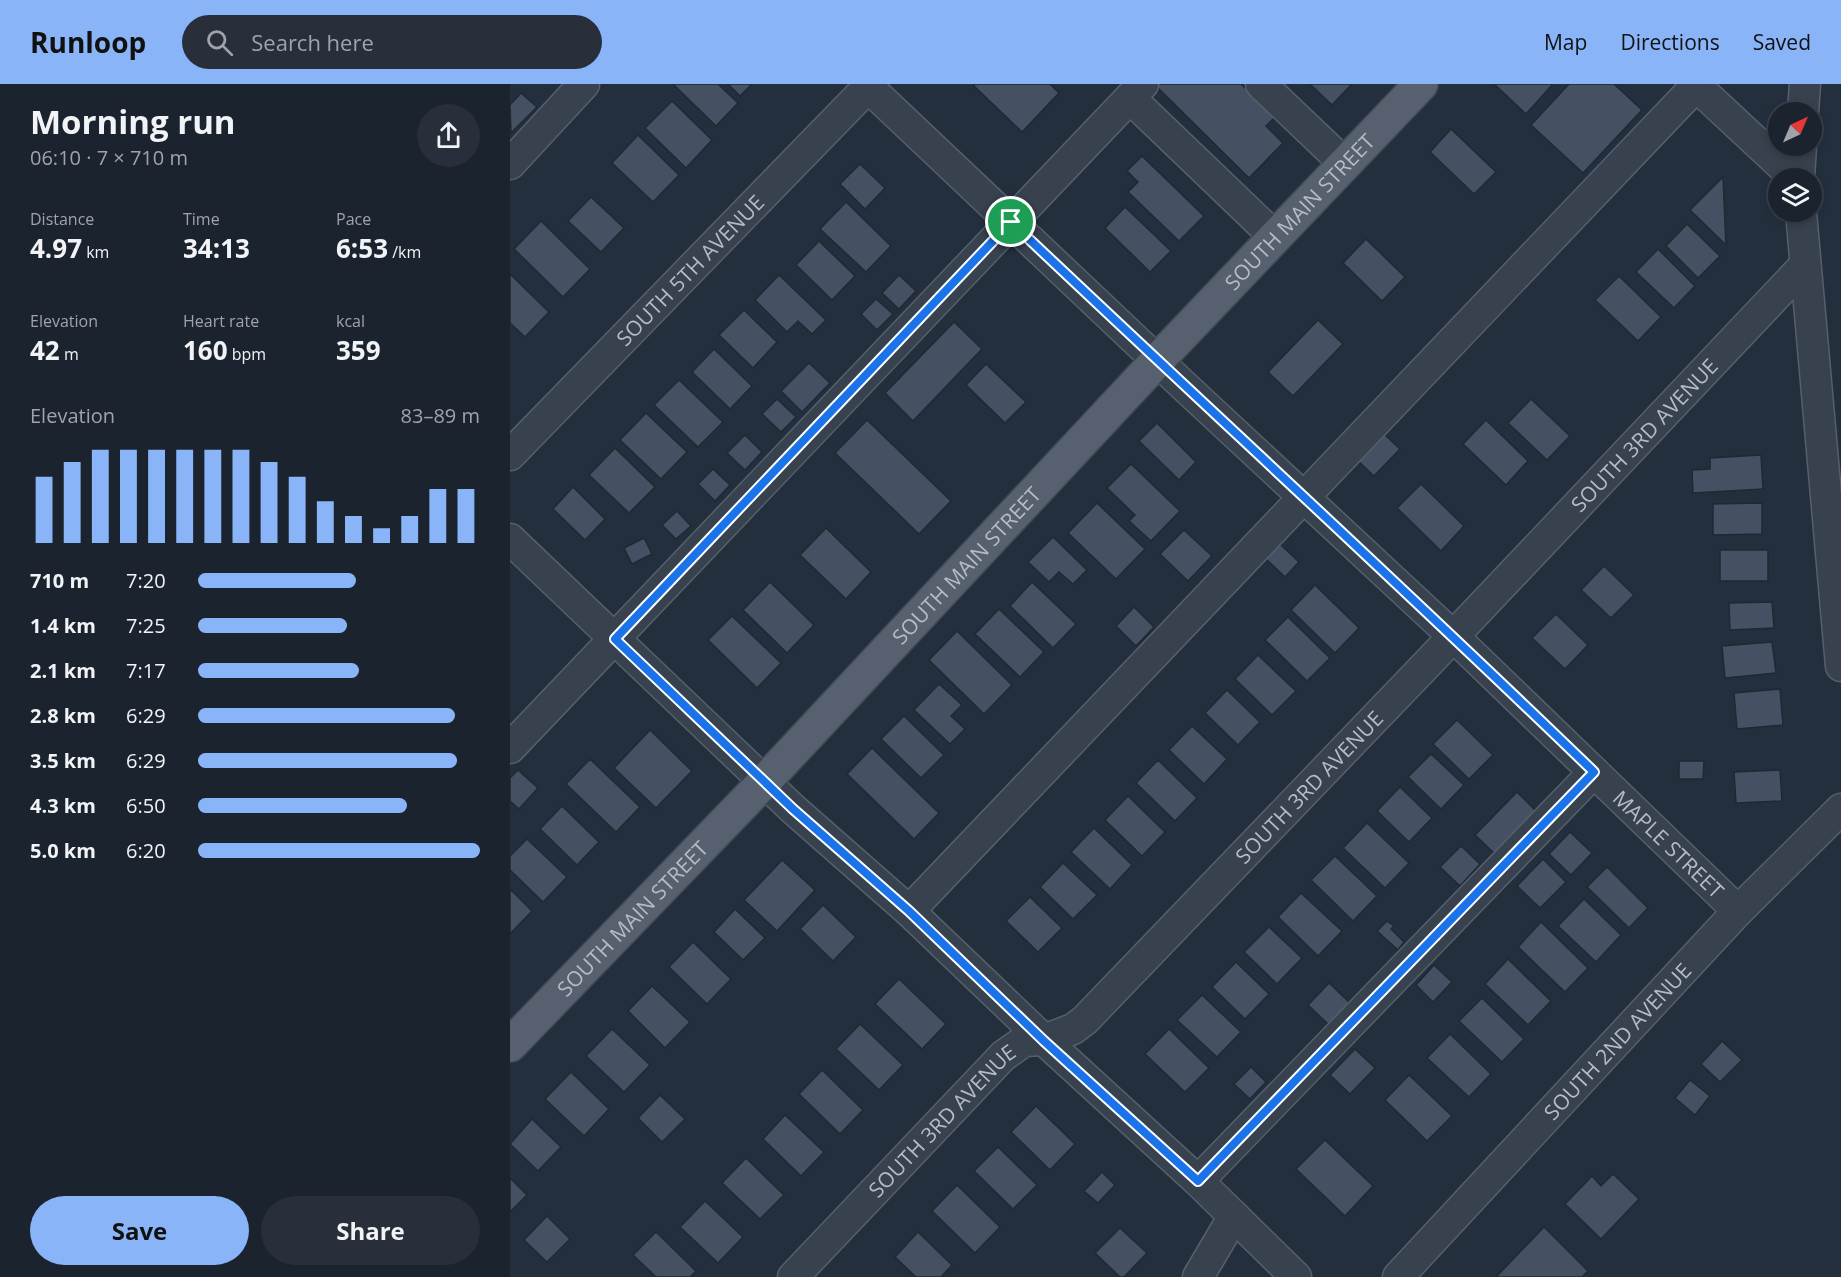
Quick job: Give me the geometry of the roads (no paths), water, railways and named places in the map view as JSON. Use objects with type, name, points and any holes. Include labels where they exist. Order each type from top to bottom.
[{"type":"main road","name":"SOUTH MAIN STREET","points":[[510,1044],[764,782],[1157,361],[1420,84]]},
{"type":"street","points":[[510,164],[584,84]]},
{"type":"street","points":[[1261,84],[1345,164]]},
{"type":"street","points":[[1804,102],[1805,84]]},
{"type":"street","name":"MAPLE STREET","points":[[868,85],[1157,361],[1454,637],[1737,911]]},
{"type":"street","name":"SOUTH 5TH AVENUE","points":[[510,455],[868,85]]},
{"type":"street","points":[[909,911],[1695,85],[1786,168]]},
{"type":"street","points":[[510,748],[1136,91],[1275,237]]},
{"type":"street","points":[[1802,222],[1841,666]]},
{"type":"street","name":"SOUTH 3RD AVENUE","points":[[793,1277],[1003,1056],[1024,1041],[1044,1041],[1073,1029],[1085,1020],[1454,637],[1805,265]]},
{"type":"street","points":[[510,539],[764,782],[909,911],[1044,1041],[1198,1181],[1296,1277]]},
{"type":"street","points":[[1198,1181],[1594,772]]},
{"type":"street","name":"SOUTH 2ND AVENUE","points":[[1398,1277],[1737,911],[1841,809]]},
{"type":"street","points":[[1198,1277],[1234,1216]]}]
